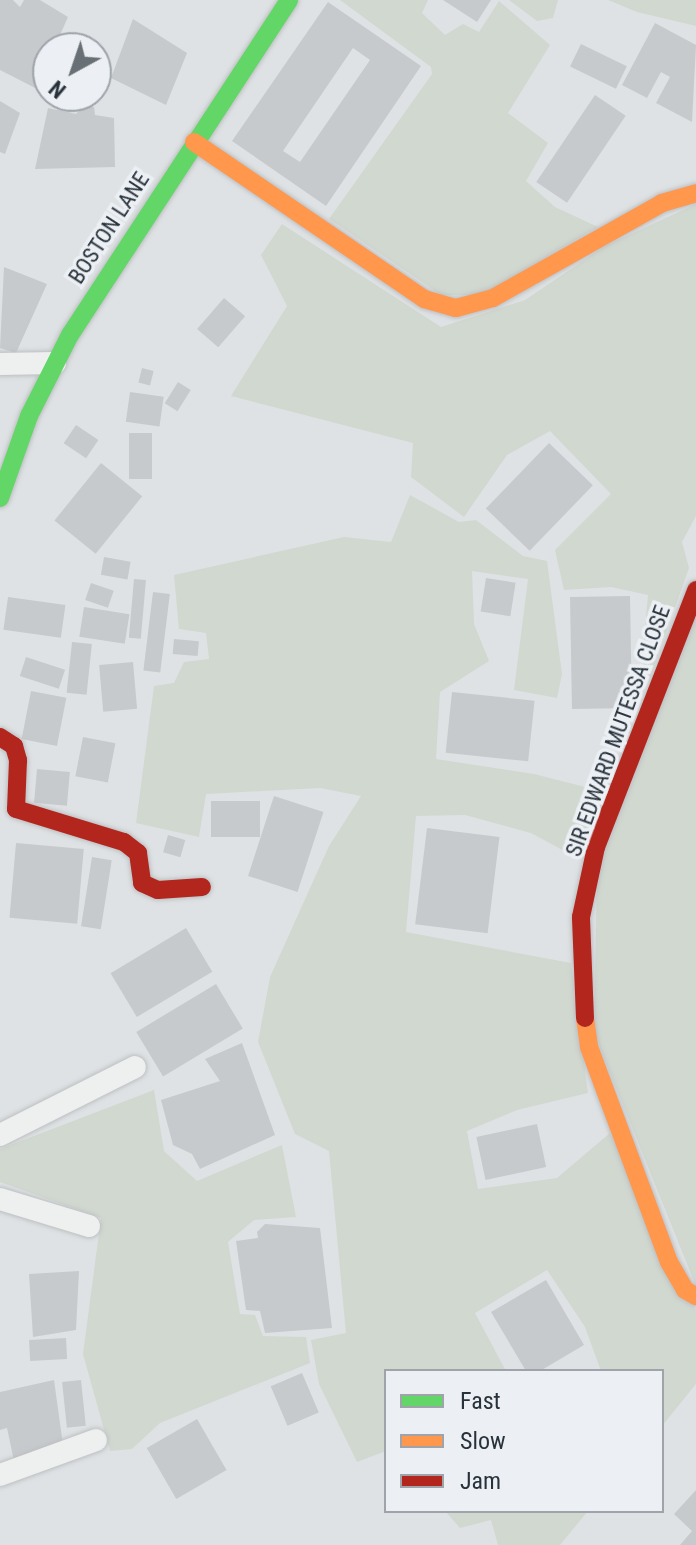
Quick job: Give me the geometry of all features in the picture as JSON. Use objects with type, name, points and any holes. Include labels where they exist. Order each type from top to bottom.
[{"type":"street","name":"BOSTON LANE","points":[[0,498],[29,416],[55,363],[123,247],[289,0]]},
{"type":"street","points":[[194,142],[424,299],[456,308],[493,298],[662,203],[696,193]]},
{"type":"street","points":[[0,364],[55,363]]},
{"type":"street","name":"SIR EDWARD MUTESSA CLOSE","points":[[696,590],[596,847],[581,917],[581,981],[589,1047],[669,1262],[685,1290],[696,1296]]},
{"type":"street","points":[[0,737],[14,746],[18,760],[16,809],[133,847],[142,883],[150,886],[202,887]]},
{"type":"street","points":[[0,1135],[135,1067]]},
{"type":"street","points":[[0,1199],[89,1226]]},
{"type":"street","points":[[0,1475],[96,1440]]},
{"type":"shaded area","points":[[340,0],[428,0],[422,13],[445,35],[463,24],[479,32],[499,1],[550,45],[508,113],[548,143],[526,181],[555,207],[598,227],[482,295],[441,295],[329,219],[432,74],[431,67]]},
{"type":"shaded area","points":[[509,0],[558,0],[553,18],[537,21]]},
{"type":"shaded area","points":[[608,0],[696,0],[696,26],[637,12]]},
{"type":"shaded area","points":[[696,204],[696,516],[682,542],[689,568],[650,678],[642,660],[648,595],[611,587],[564,590],[555,550],[611,494],[550,431],[507,455],[464,517],[411,477],[413,443],[231,396],[287,306],[261,255],[282,224],[441,327],[525,300],[605,246]]},
{"type":"shaded area","points":[[410,495],[459,522],[476,520],[523,556],[547,561],[562,674],[557,698],[514,690],[528,579],[472,571],[474,624],[489,661],[440,692],[436,759],[534,774],[601,791],[579,859],[531,833],[465,815],[416,816],[406,932],[571,963],[588,1093],[517,1110],[467,1131],[478,1189],[557,1178],[610,1133],[696,1310],[696,1384],[664,1424],[664,1369],[600,1369],[585,1327],[547,1270],[475,1313],[505,1369],[384,1369],[384,1452],[357,1462],[319,1384],[311,1340],[346,1333],[329,1151],[295,1134],[258,1042],[270,977],[329,846],[361,796],[320,788],[206,794],[199,837],[136,823],[154,686],[174,683],[184,662],[209,659],[206,633],[179,629],[174,575],[344,537],[391,542]]},
{"type":"shaded area","points":[[696,616],[696,1286],[594,1033],[597,869]]},
{"type":"shaded area","points":[[154,1090],[164,1151],[197,1181],[282,1145],[296,1217],[254,1220],[228,1242],[240,1314],[255,1315],[263,1336],[306,1337],[310,1363],[160,1423],[132,1449],[110,1451],[83,1354],[101,1218],[0,1182],[0,1149]]},
{"type":"shaded area","points":[[447,1513],[586,1513],[560,1545],[498,1545],[491,1520],[460,1528]]},
{"type":"building","points":[[0,0],[13,0],[20,7],[24,0],[40,0],[68,17],[61,32],[32,32],[32,86],[0,70]]},
{"type":"building","points":[[443,0],[491,0],[477,22]]},
{"type":"building","points":[[328,2],[421,66],[326,206],[232,141]],"holes":[[[353,48],[370,60],[300,162],[283,151]]]},
{"type":"building","points":[[133,19],[187,53],[166,105],[112,78]]},
{"type":"building","points":[[655,23],[696,45],[692,122],[656,103],[670,77],[661,72],[647,98],[622,85]]},
{"type":"building","points":[[581,44],[627,66],[616,89],[570,66]]},
{"type":"building","points":[[595,95],[626,116],[567,203],[536,182]]},
{"type":"building","points":[[0,101],[20,113],[5,154],[0,152]]},
{"type":"building","points":[[47,112],[95,112],[95,115],[114,118],[115,167],[35,169]]},
{"type":"building","points":[[4,267],[47,284],[16,353],[0,348]]},
{"type":"building","points":[[224,298],[245,316],[218,347],[197,329]]},
{"type":"building","points":[[142,368],[154,371],[150,385],[138,383]]},
{"type":"building","points":[[178,382],[191,390],[177,411],[165,403]]},
{"type":"building","points":[[130,392],[164,397],[159,426],[126,422]]},
{"type":"building","points":[[76,425],[98,440],[86,458],[64,443]]},
{"type":"building","points":[[129,433],[152,433],[152,479],[129,479]]},
{"type":"building","points":[[549,443],[593,485],[530,551],[486,508]]},
{"type":"building","points":[[101,463],[142,496],[96,554],[54,521]]},
{"type":"building","points":[[104,557],[131,562],[127,579],[101,575]]},
{"type":"building","points":[[486,578],[516,583],[510,616],[481,612]]},
{"type":"building","points":[[134,579],[146,580],[141,639],[129,638]]},
{"type":"building","points":[[91,583],[114,591],[108,608],[85,600]]},
{"type":"building","points":[[153,592],[170,594],[160,672],[143,670]]},
{"type":"building","points":[[630,596],[632,708],[572,709],[570,597]]},
{"type":"building","points":[[8,597],[65,605],[61,638],[3,630]]},
{"type":"building","points":[[84,607],[129,614],[125,644],[79,637]]},
{"type":"building","points":[[174,639],[199,641],[198,656],[173,654]]},
{"type":"building","points":[[72,642],[92,644],[87,695],[67,693]]},
{"type":"building","points":[[26,657],[65,670],[59,689],[20,676]]},
{"type":"building","points":[[133,662],[137,709],[103,712],[99,665]]},
{"type":"building","points":[[31,691],[66,698],[57,746],[22,739]]},
{"type":"building","points":[[452,692],[535,701],[528,761],[446,753]]},
{"type":"building","points":[[83,737],[115,743],[108,783],[75,776]]},
{"type":"building","points":[[37,769],[70,772],[67,806],[34,803]]},
{"type":"building","points":[[274,796],[323,812],[297,892],[248,876]]},
{"type":"building","points":[[211,801],[260,801],[260,837],[211,837]]},
{"type":"building","points":[[427,828],[499,837],[488,933],[415,924]]},
{"type":"building","points":[[168,835],[185,840],[180,857],[163,852]]},
{"type":"building","points":[[16,843],[84,849],[77,924],[9,918]]},
{"type":"building","points":[[92,857],[112,860],[101,929],[81,926]]},
{"type":"building","points":[[186,928],[212,972],[137,1017],[111,973]]},
{"type":"building","points":[[216,984],[243,1029],[163,1076],[136,1032]]},
{"type":"building","points":[[242,1043],[275,1135],[200,1169],[192,1154],[173,1145],[161,1100],[220,1081],[205,1059]]},
{"type":"building","points":[[537,1124],[546,1167],[486,1180],[476,1137]]},
{"type":"building","points":[[265,1224],[320,1228],[332,1328],[265,1333],[260,1311],[246,1310],[236,1241],[258,1238],[257,1232]]},
{"type":"building","points":[[79,1271],[76,1330],[33,1337],[29,1274]]},
{"type":"building","points":[[546,1280],[584,1345],[543,1369],[525,1369],[491,1312]]},
{"type":"building","points":[[66,1338],[67,1359],[30,1361],[29,1340]]},
{"type":"building","points":[[302,1373],[319,1413],[288,1426],[271,1386]]},
{"type":"building","points":[[54,1380],[64,1452],[14,1461],[7,1428],[0,1430],[0,1392]]},
{"type":"building","points":[[81,1380],[86,1426],[67,1428],[62,1382]]},
{"type":"building","points":[[197,1419],[226,1470],[176,1499],[147,1448]]},
{"type":"building","points":[[696,1490],[696,1545],[680,1545],[692,1531],[674,1514]]},
{"type":"traffic: fast","points":[[0,498],[29,416],[70,335],[289,0]]},
{"type":"traffic: slow","points":[[194,142],[424,299],[456,308],[493,298],[662,203],[696,193]]},
{"type":"traffic: slow","points":[[585,1018],[589,1047],[669,1262],[685,1290],[696,1296]]},
{"type":"traffic: jam","points":[[585,1018],[581,917],[596,847],[696,590]]},
{"type":"traffic: jam","points":[[0,737],[14,746],[18,760],[16,809],[124,842],[138,853],[142,883],[158,890],[202,887]]}]
